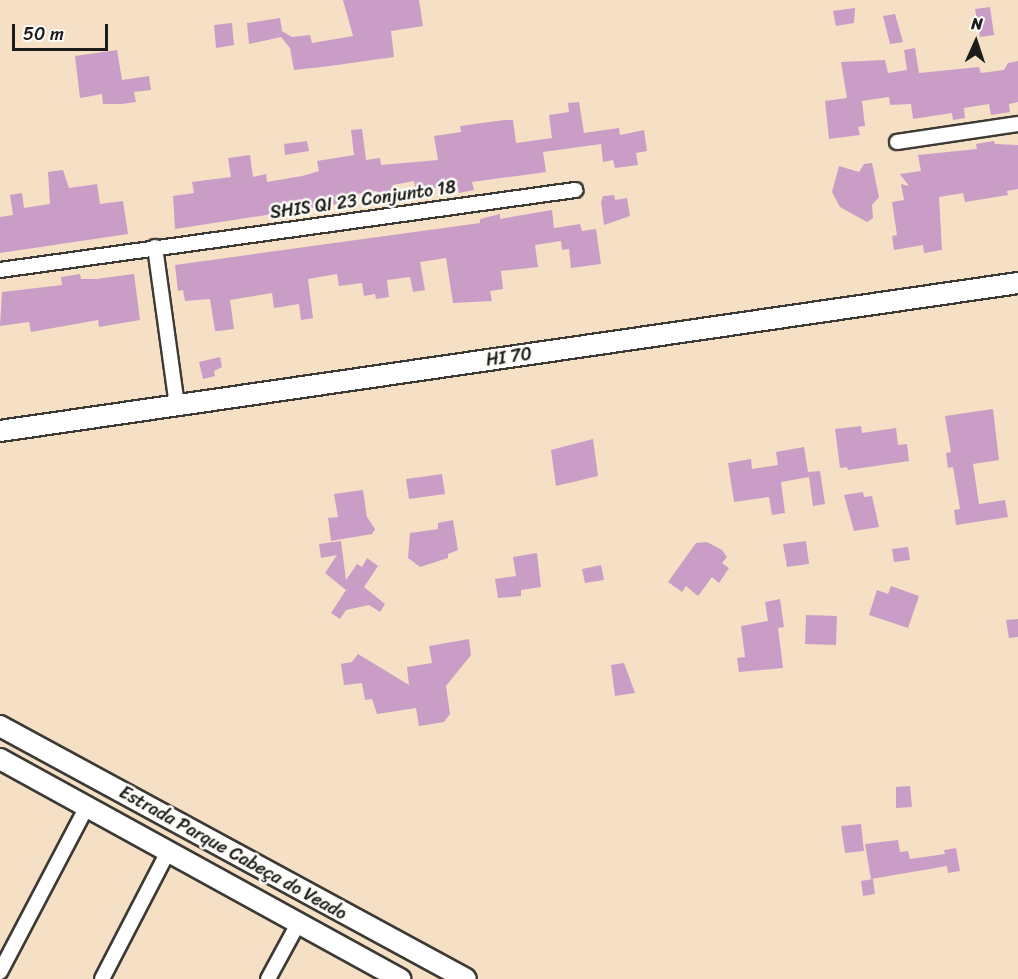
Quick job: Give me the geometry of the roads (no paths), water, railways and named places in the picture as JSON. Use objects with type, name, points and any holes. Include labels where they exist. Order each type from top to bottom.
[{"type":"street","points":[[897,142],[1018,124]]},
{"type":"street","name":"SHIS QI 23 Conjunto 18","points":[[0,270],[575,190]]},
{"type":"street","points":[[155,247],[177,405]]},
{"type":"street","name":"HI 70","points":[[0,431],[1018,283]]},
{"type":"street","name":"Estrada Parque Cabeça do Veado","points":[[0,726],[466,979]]},
{"type":"street","name":"Estrada Parque Cabeça do Veado","points":[[0,759],[299,922],[379,974],[400,979]]},
{"type":"street","points":[[0,972],[87,806]]},
{"type":"street","points":[[102,979],[169,850]]},
{"type":"street","points":[[268,979],[299,922]]}]
